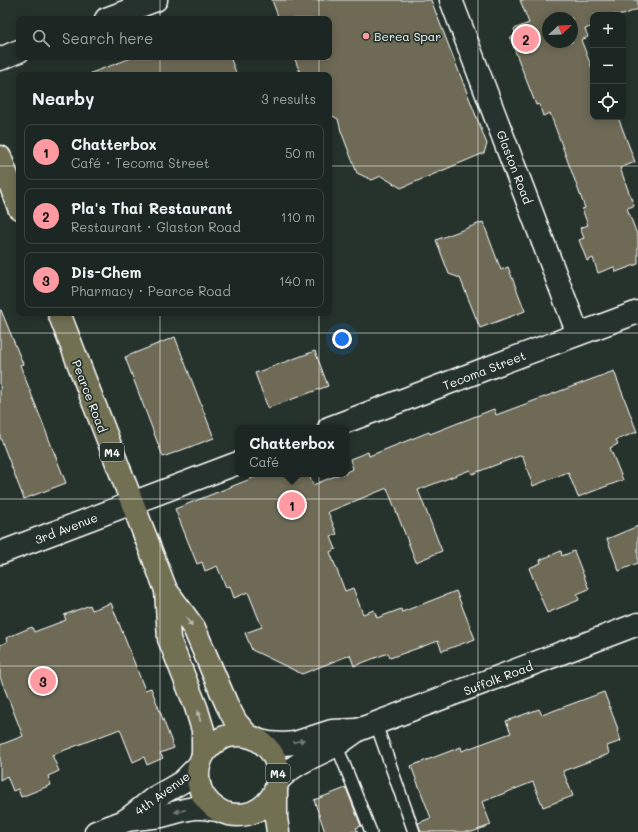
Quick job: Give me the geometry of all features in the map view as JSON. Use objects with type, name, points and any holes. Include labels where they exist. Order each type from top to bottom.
[{"type":"main road","points":[[0,157],[16,200]]},
{"type":"main road","name":"Pearce Road","points":[[60,316],[166,590],[194,628],[227,705],[236,722],[254,739],[270,750],[276,762],[278,776],[276,818],[278,832]]},
{"type":"main road","name":"Pearce Road","points":[[166,590],[169,639],[196,707],[203,730],[198,777],[200,789],[205,799],[213,807],[221,811],[240,832]]},
{"type":"main road","points":[[201,759],[211,745],[219,739],[238,734],[254,739]]},
{"type":"main road","name":"M4","points":[[221,811],[234,816],[254,813],[269,802],[277,786]]},
{"type":"street","points":[[114,16],[156,0]]},
{"type":"street","name":"Glaston Road","points":[[451,0],[578,334]]},
{"type":"street","points":[[0,59],[16,52]]},
{"type":"street","name":"Tecoma Street","points":[[337,425],[638,312]]},
{"type":"street","points":[[132,502],[235,463]]},
{"type":"street","name":"3rd Avenue","points":[[0,553],[132,502]]},
{"type":"street","name":"Suffolk Road","points":[[254,739],[269,743],[283,744],[334,738],[367,727],[638,624]]},
{"type":"street","name":"Suffolk Road","points":[[277,786],[284,775],[291,768],[334,738]]},
{"type":"street","name":"4th Avenue","points":[[125,821],[154,798],[182,782],[201,759]]},
{"type":"street","name":"4th Avenue","points":[[96,832],[125,821],[162,816],[194,808],[221,811]]},
{"type":"lane","points":[[367,727],[414,832]]},
{"type":"lane","points":[[334,738],[371,832]]},
{"type":"building","points":[[272,0],[431,0],[487,144],[484,153],[401,188],[381,176],[372,180],[357,173],[338,119],[332,116],[332,72],[300,72],[295,60],[332,60],[332,16],[278,16]]},
{"type":"building","points":[[520,0],[638,0],[638,9],[626,14],[626,12],[590,12],[590,27],[585,29],[588,37],[581,40],[590,63],[590,120],[619,120],[635,162],[620,168],[634,206],[627,208],[638,237],[638,264],[616,272],[614,267],[598,273],[593,258],[587,261],[579,240],[584,238],[580,228],[588,225],[582,209],[585,208],[550,113],[543,116],[539,104],[536,105],[510,38],[516,35],[514,29],[529,23]]},
{"type":"building","points":[[126,60],[231,60],[236,72],[94,72]]},
{"type":"building","points":[[483,222],[501,270],[508,267],[525,311],[480,328],[460,278],[449,274],[436,240]]},
{"type":"building","points":[[0,310],[23,364],[20,365],[66,483],[24,499],[0,437]]},
{"type":"building","points":[[175,337],[214,438],[163,457],[125,357]]},
{"type":"building","points":[[315,351],[328,386],[268,408],[255,373]]},
{"type":"building","points":[[614,371],[637,432],[616,440],[618,444],[610,448],[623,480],[578,497],[568,472],[533,486],[522,455],[472,474],[470,470],[418,490],[442,551],[416,562],[387,488],[328,512],[337,534],[331,537],[336,549],[330,552],[345,591],[353,588],[363,614],[374,610],[377,618],[401,609],[402,612],[456,591],[475,639],[442,651],[438,641],[390,658],[388,653],[354,666],[350,655],[302,674],[252,650],[245,633],[262,627],[248,592],[234,598],[230,586],[226,587],[217,566],[205,571],[202,562],[197,564],[175,509],[255,477],[310,477],[313,485],[333,477],[349,477],[349,471],[353,469],[350,459],[368,452],[369,456],[429,432],[430,434],[494,409],[496,415]]},
{"type":"building","points":[[638,526],[638,563],[619,571],[607,539]]},
{"type":"building","points":[[561,551],[562,556],[574,551],[589,589],[577,594],[579,600],[547,613],[529,568],[541,563],[540,560]]},
{"type":"building","points":[[111,603],[145,690],[151,688],[174,748],[160,753],[163,758],[147,765],[144,757],[133,762],[120,729],[52,755],[59,771],[48,776],[51,785],[21,797],[18,789],[13,791],[7,776],[0,780],[0,745],[23,736],[0,677],[0,645],[7,642],[6,638],[32,627],[34,632],[66,620],[64,615],[90,605],[92,610]]},
{"type":"building","points":[[604,692],[621,741],[607,746],[609,754],[563,771],[573,796],[543,807],[533,782],[482,802],[491,825],[472,832],[421,832],[418,823],[431,818],[411,766],[461,747],[462,751],[511,733],[506,721],[539,709],[542,715]]},
{"type":"building","points":[[346,788],[361,826],[356,828],[358,832],[325,832],[314,800]]},
{"type":"place","name":"Berea Spar","points":[[366,36]]},
{"type":"place","name":"Pla's Thai Restaurant","points":[[526,39]]},
{"type":"place","name":"Chatterbox","points":[[292,505]]},
{"type":"place","name":"Dis-Chem","points":[[43,681]]}]
